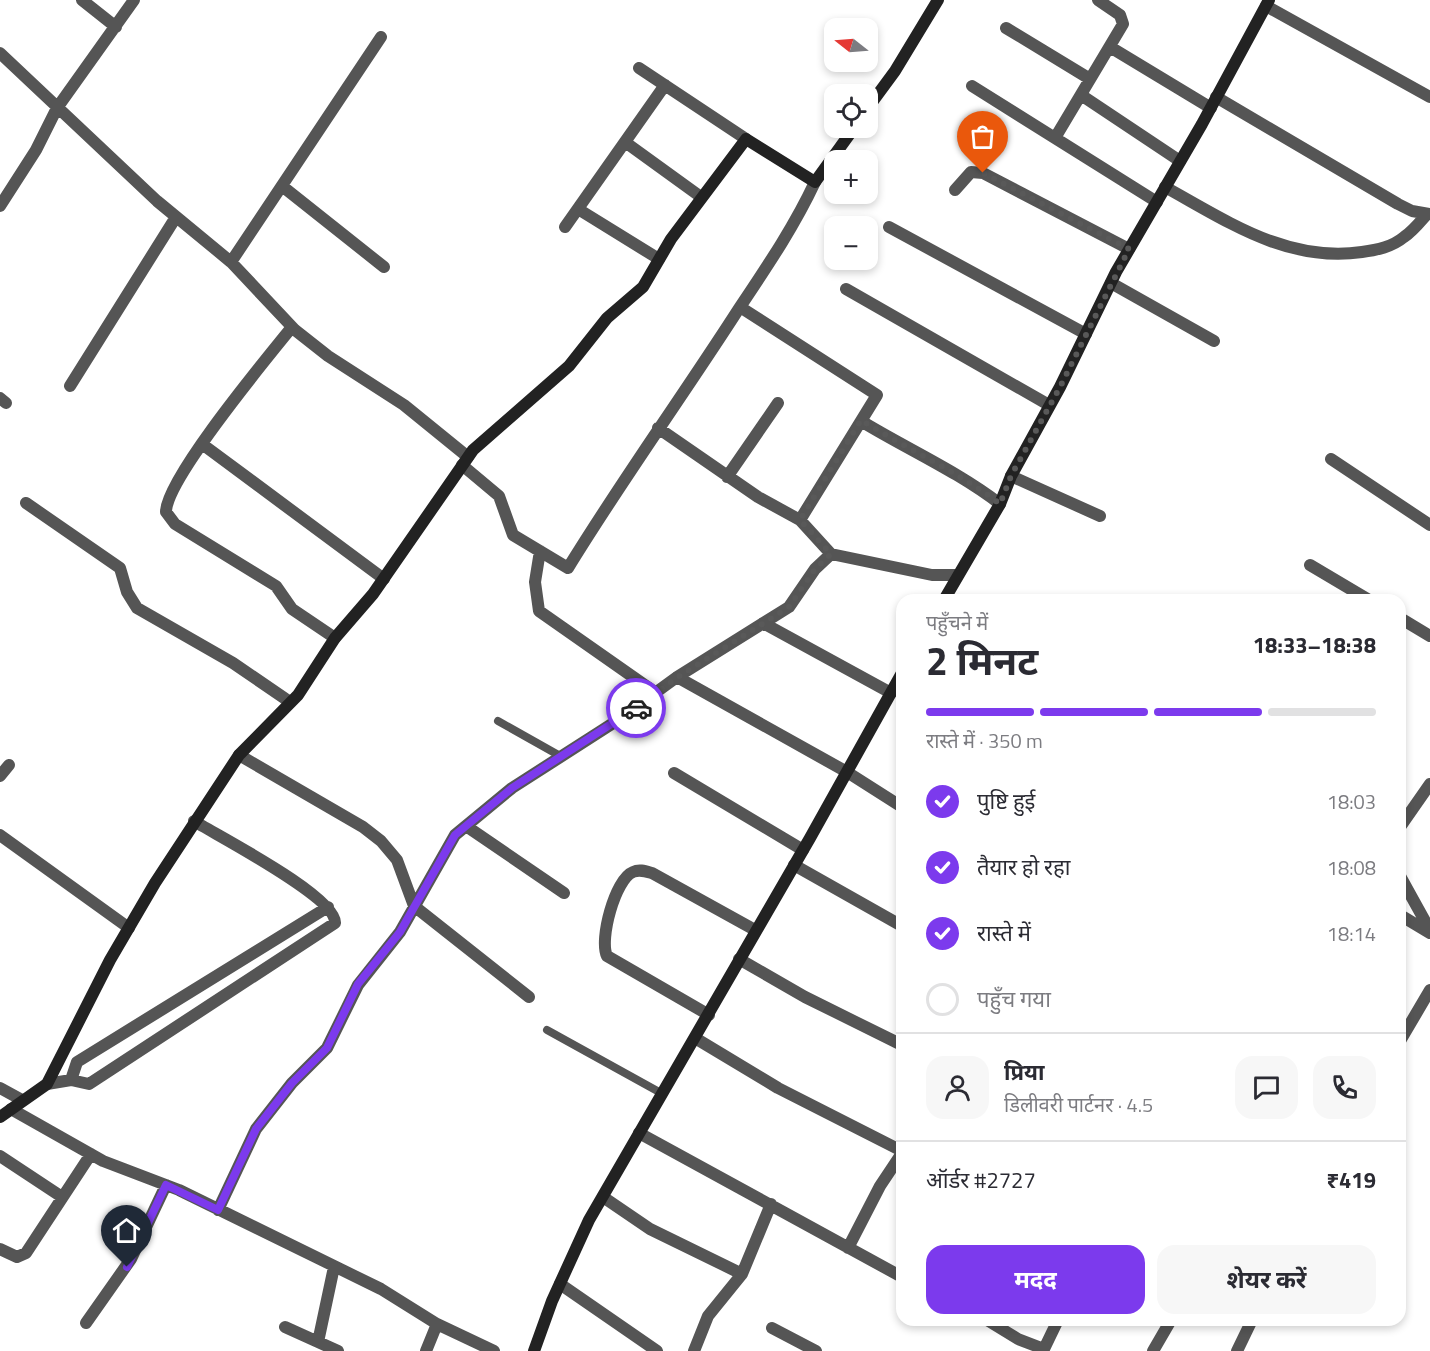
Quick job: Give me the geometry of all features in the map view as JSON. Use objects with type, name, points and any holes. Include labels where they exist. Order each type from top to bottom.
[{"type":"street","points":[[82,0],[116,27]]},
{"type":"street","points":[[0,206],[36,150],[57,108],[134,0]]},
{"type":"street","points":[[878,94],[895,71],[938,0]]},
{"type":"street","points":[[1055,138],[1120,29],[1123,19],[1098,0]]},
{"type":"street","points":[[947,594],[1000,504],[1011,476],[1129,249],[1214,103],[1267,3],[1430,97]]},
{"type":"street","points":[[1006,28],[1090,79]]},
{"type":"street","points":[[231,262],[381,37]]},
{"type":"street","points":[[1110,47],[1398,204],[1429,214],[1404,237],[1386,248],[1327,254],[1276,244],[1256,237],[1165,187]]},
{"type":"street","points":[[0,53],[176,218],[231,262],[291,327],[328,356],[404,405],[465,461],[499,496],[513,535],[568,568],[797,220],[815,182],[847,138]]},
{"type":"street","points":[[639,68],[815,182]]},
{"type":"street","points":[[565,227],[665,85]]},
{"type":"street","points":[[972,86],[1157,202]]},
{"type":"street","points":[[1081,94],[1180,161]]},
{"type":"street","points":[[47,1084],[129,928],[238,755],[290,702],[335,638],[384,579],[465,461],[569,366],[607,318],[643,287],[701,197],[746,139]]},
{"type":"street","points":[[625,141],[701,197]]},
{"type":"street","points":[[955,190],[971,172],[983,173],[1129,249]]},
{"type":"street","points":[[282,186],[384,267]]},
{"type":"street","points":[[578,209],[659,259]]},
{"type":"street","points":[[70,386],[176,218]]},
{"type":"street","points":[[889,227],[1086,334]]},
{"type":"street","points":[[1111,283],[1214,341]]},
{"type":"street","points":[[846,289],[1049,405]]},
{"type":"street","points":[[740,307],[877,394],[800,520]]},
{"type":"street","points":[[291,327],[202,444],[169,499],[166,512],[169,518],[276,586],[292,609],[335,638]]},
{"type":"street","points":[[727,477],[778,403]]},
{"type":"street","points":[[861,420],[911,451],[967,478],[1000,504]]},
{"type":"street","points":[[658,428],[727,477],[800,520],[831,554],[932,575],[958,575]]},
{"type":"street","points":[[202,444],[384,579]]},
{"type":"street","points":[[1331,459],[1430,525]]},
{"type":"street","points":[[1011,476],[1100,516]]},
{"type":"street","points":[[26,503],[120,567],[127,592],[137,608],[232,663],[290,702]]},
{"type":"street","points":[[540,551],[535,582],[539,611],[656,693]]},
{"type":"street","points":[[218,1210],[256,1129],[292,1083],[327,1048],[358,984],[400,932],[455,835],[512,788],[562,757],[678,677],[789,607],[815,569],[831,554]]},
{"type":"street","points":[[1310,565],[1359,594]]},
{"type":"street","points":[[1406,622],[1430,636]]},
{"type":"street","points":[[763,623],[891,693]]},
{"type":"street","points":[[678,677],[847,772],[896,803]]},
{"type":"street","points":[[534,1351],[560,1284],[589,1220],[709,1015],[755,930],[803,850],[896,684]]},
{"type":"street","points":[[238,755],[363,827],[381,841],[397,860],[414,906],[529,998]]},
{"type":"street","points":[[0,776],[9,765]]},
{"type":"street","points":[[674,773],[803,850]]},
{"type":"street","points":[[1406,818],[1430,784]]},
{"type":"street","points":[[0,1117],[47,1084],[71,1080],[89,1083],[331,927],[335,918],[328,907],[313,893],[195,821]]},
{"type":"street","points":[[466,826],[564,893]]},
{"type":"street","points":[[0,835],[129,928]]},
{"type":"street","points":[[794,865],[896,923]]},
{"type":"street","points":[[709,1015],[607,956],[604,950],[604,932],[619,888],[626,876],[633,872],[652,873],[755,930]]},
{"type":"street","points":[[1406,887],[1430,932]]},
{"type":"street","points":[[71,1080],[77,1062],[328,907]]},
{"type":"street","points":[[1406,918],[1430,932]]},
{"type":"street","points":[[739,959],[805,997],[896,1042]]},
{"type":"street","points":[[198,986],[210,1005]]},
{"type":"street","points":[[1406,1027],[1430,990]]},
{"type":"street","points":[[695,1038],[778,1088],[896,1149]]},
{"type":"street","points":[[0,1088],[22,1100]]},
{"type":"street","points":[[11,1109],[91,1154],[166,1185],[381,1289],[437,1324],[494,1351]]},
{"type":"street","points":[[639,1134],[896,1273]]},
{"type":"street","points":[[0,1249],[17,1257],[26,1253],[91,1154]]},
{"type":"street","points":[[0,1156],[62,1197]]},
{"type":"street","points":[[848,1248],[880,1186],[896,1161]]},
{"type":"street","points":[[86,1323],[127,1267],[166,1185]]},
{"type":"street","points":[[603,1197],[650,1229],[742,1274]]},
{"type":"street","points":[[694,1351],[708,1316],[742,1274],[771,1204]]},
{"type":"street","points":[[318,1342],[334,1267]]},
{"type":"street","points":[[560,1284],[657,1351]]},
{"type":"street","points":[[426,1351],[437,1324]]},
{"type":"street","points":[[997,1326],[1018,1339],[1044,1350],[1055,1326]]},
{"type":"street","points":[[1153,1351],[1168,1326]]},
{"type":"street","points":[[1237,1351],[1249,1326]]},
{"type":"street","points":[[285,1327],[338,1351]]},
{"type":"street","points":[[772,1328],[816,1351]]},
{"type":"lane","points":[[498,721],[562,757]]},
{"type":"lane","points":[[547,1030],[662,1093]]},
{"type":"way so far","points":[[636,708],[678,677],[789,607],[815,569],[831,554],[800,520],[861,420],[911,451],[967,478],[1000,504],[1011,476],[1060,387],[1129,249],[983,173]]},
{"type":"route","points":[[127,1267],[166,1185],[218,1210],[256,1129],[292,1083],[327,1048],[358,984],[400,932],[455,835],[512,788],[636,708]]}]
